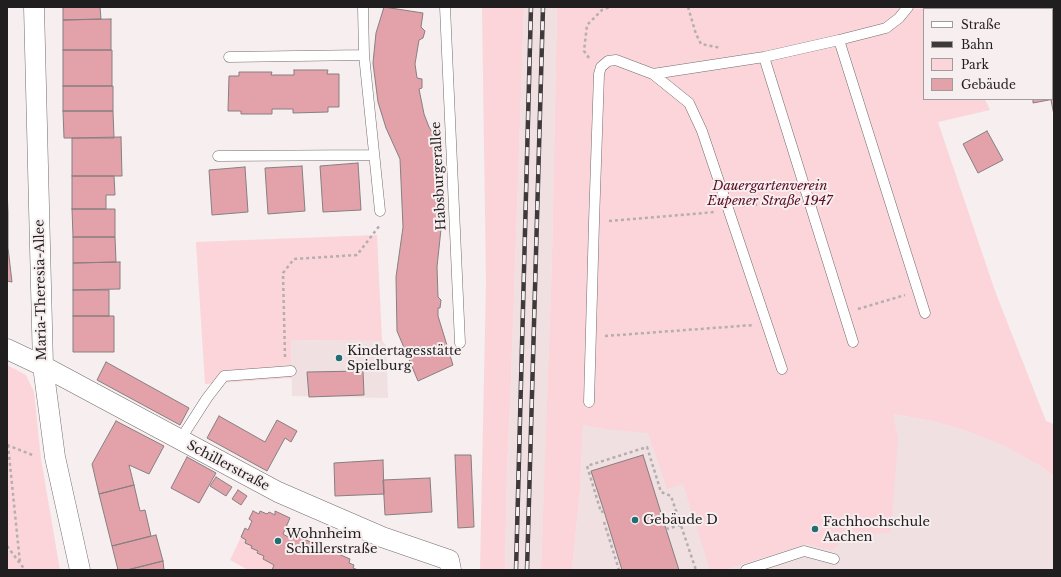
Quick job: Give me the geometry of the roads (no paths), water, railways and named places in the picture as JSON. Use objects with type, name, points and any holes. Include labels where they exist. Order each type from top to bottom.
[{"type":"street","name":"Maria-Theresia-Allee","points":[[34,7],[43,366],[55,457],[80,570]]},
{"type":"street","name":"Schillerstraße","points":[[7,349],[43,366],[278,492],[382,537],[449,560],[451,570]]},
{"type":"lane","points":[[362,7],[364,55],[380,211]]},
{"type":"lane","name":"Habsburgerallee","points":[[444,7],[460,343]]},
{"type":"lane","points":[[653,74],[764,57],[886,28],[900,18],[908,7]]},
{"type":"lane","points":[[840,40],[925,313]]},
{"type":"lane","points":[[229,57],[364,55]]},
{"type":"lane","points":[[764,57],[853,342]]},
{"type":"lane","points":[[589,402],[600,74],[601,67],[608,61],[616,60],[653,74],[689,103],[702,131],[782,369]]},
{"type":"lane","points":[[218,156],[374,154]]},
{"type":"lane","points":[[180,440],[207,398],[224,376],[292,371]]},
{"type":"lane","points":[[746,570],[804,551],[834,559]]},
{"type":"railway","points":[[516,570],[531,7]]},
{"type":"railway","points":[[527,570],[543,7]]},
{"type":"place","name":"Kindertagesstätte Spielburg","points":[[339,358]]},
{"type":"place","name":"Gebäude D","points":[[635,520]]},
{"type":"place","name":"Fachhochschule Aachen","points":[[815,529]]},
{"type":"place","name":"Wohnheim Schillerstraße","points":[[278,541]]},
{"type":"park label","name":"Dauergartenverein Eupener Straße 1947","points":[[770,194]]}]
